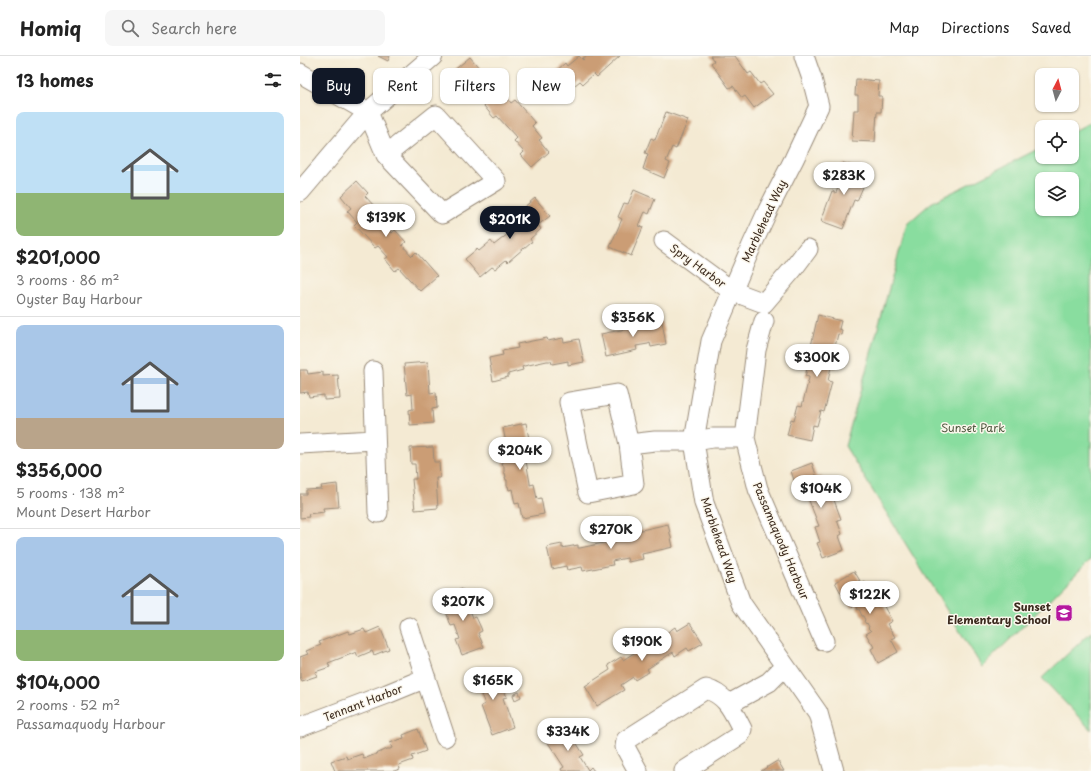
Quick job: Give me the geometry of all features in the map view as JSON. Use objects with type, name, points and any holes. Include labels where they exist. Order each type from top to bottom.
[{"type":"street","points":[[300,192],[368,112],[433,56]]},
{"type":"street","name":"Marblehead Way","points":[[804,56],[819,106],[768,210],[711,341],[694,441],[704,503],[741,603],[818,713],[834,771]]},
{"type":"street","points":[[300,73],[368,112],[386,155],[442,214],[496,181],[436,115],[386,155]]},
{"type":"street","name":"Spry Harbor","points":[[664,241],[732,291],[764,304],[808,249]]},
{"type":"street","name":"Passamaquody Harbour","points":[[764,322],[756,350],[745,438],[758,489],[824,641]]},
{"type":"street","points":[[373,371],[378,513]]},
{"type":"street","points":[[617,394],[629,444],[634,484],[588,493],[569,402],[617,394]]},
{"type":"street","points":[[629,444],[655,441],[694,441],[713,438],[745,438]]},
{"type":"street","points":[[300,444],[375,440]]},
{"type":"street","points":[[409,627],[445,737]]},
{"type":"street","points":[[729,704],[769,682],[785,666]]},
{"type":"street","name":"Tennant Harbor","points":[[300,727],[426,678]]},
{"type":"street","points":[[638,771],[625,747],[626,740],[706,689],[713,691],[729,704],[742,729],[740,735],[684,771]]},
{"type":"green space","name":"Sunset Park","points":[[1091,122],[1091,559],[982,667],[845,446],[907,224],[931,203],[1035,151],[1035,164],[1079,164],[1079,128]]},
{"type":"green space","points":[[1091,632],[1091,730],[1042,678]]},
{"type":"building","points":[[378,56],[390,56],[388,61]]},
{"type":"building","points":[[579,56],[583,60],[583,58],[587,56],[620,56],[597,77],[594,74],[583,84],[580,81],[575,85],[575,68],[560,68],[565,63],[567,66]]},
{"type":"building","points":[[710,56],[735,56],[748,74],[751,72],[760,84],[763,82],[773,94],[754,108],[745,96],[742,98],[733,86],[729,88],[711,63],[714,61]]},
{"type":"building","points":[[470,57],[479,68],[457,68]]},
{"type":"building","points":[[856,79],[879,81],[878,96],[882,96],[881,112],[877,112],[875,142],[852,141],[854,110],[858,110],[858,95],[855,95]]},
{"type":"building","points":[[515,100],[535,123],[532,126],[542,138],[539,140],[549,152],[532,167],[521,155],[524,152],[514,141],[517,138],[497,116],[494,118],[484,106],[486,104],[509,104],[509,101],[511,103]]},
{"type":"building","points":[[666,112],[688,120],[676,149],[672,147],[666,161],[670,163],[664,178],[643,169],[648,154],[645,153],[651,138],[655,140]]},
{"type":"building","points":[[843,163],[864,170],[859,185],[863,187],[857,201],[854,200],[843,229],[821,221],[832,191],[836,193],[841,179],[837,178]]},
{"type":"building","points":[[357,181],[368,193],[365,196],[375,207],[372,210],[392,233],[395,230],[406,242],[402,245],[412,256],[416,252],[437,276],[420,291],[399,268],[395,271],[385,259],[388,257],[378,246],[375,248],[354,225],[357,222],[347,211],[351,208],[341,196]]},
{"type":"building","points":[[634,190],[655,199],[649,214],[645,212],[644,214],[639,226],[643,227],[631,256],[610,247],[622,219],[618,217],[624,203],[628,204]]},
{"type":"building","points":[[535,198],[550,216],[538,225],[541,229],[530,239],[532,242],[508,262],[506,260],[495,269],[492,267],[480,277],[465,259],[477,249],[479,251],[491,241],[494,245],[508,234],[507,233],[517,225],[514,221],[525,211],[523,208]]},
{"type":"building","points":[[818,315],[841,321],[839,329],[842,330],[841,335],[838,334],[834,351],[839,352],[835,368],[831,367],[828,381],[832,382],[824,412],[821,411],[817,426],[813,425],[810,440],[787,435],[791,419],[794,420],[798,405],[802,406],[809,378],[805,376],[809,360],[813,361],[816,347],[811,346]]},
{"type":"building","points":[[646,321],[647,325],[662,322],[666,344],[651,347],[650,343],[636,346],[637,350],[606,357],[601,334],[631,328],[630,324]]},
{"type":"building","points":[[547,338],[548,341],[563,338],[564,342],[579,339],[584,362],[568,365],[568,361],[552,364],[551,361],[547,361],[524,366],[522,367],[523,370],[508,374],[508,377],[493,381],[489,358],[503,355],[502,351],[518,348],[517,344]]},
{"type":"building","points":[[428,362],[430,393],[436,392],[437,408],[432,409],[433,423],[410,425],[409,410],[413,409],[412,394],[407,395],[404,364]]},
{"type":"building","points":[[300,370],[307,370],[308,374],[323,372],[323,376],[338,375],[340,399],[324,400],[324,395],[309,397],[308,392],[300,393]]},
{"type":"building","points":[[526,423],[529,439],[525,440],[528,454],[525,455],[530,485],[534,484],[537,499],[541,498],[544,514],[522,518],[519,503],[515,504],[512,489],[509,490],[507,486],[504,466],[502,464],[502,459],[505,459],[502,443],[506,443],[503,428]]},
{"type":"building","points":[[433,447],[434,462],[439,462],[440,478],[436,478],[438,508],[415,510],[412,479],[416,479],[415,464],[411,464],[410,448]]},
{"type":"building","points":[[812,463],[817,478],[821,476],[826,491],[830,489],[841,519],[837,520],[842,534],[839,536],[844,550],[823,558],[817,543],[820,542],[815,527],[819,526],[808,498],[804,499],[799,485],[796,486],[791,471]]},
{"type":"building","points":[[337,484],[339,507],[323,508],[324,512],[308,514],[309,517],[300,518],[300,494],[306,494],[306,490],[322,489],[321,486]]},
{"type":"building","points":[[668,524],[673,547],[642,554],[643,559],[628,562],[627,558],[612,561],[613,565],[583,571],[582,567],[567,570],[566,566],[552,569],[547,547],[562,544],[562,548],[578,545],[578,548],[580,548],[608,542],[607,539],[623,536],[624,539],[638,536],[637,531]]},
{"type":"building","points":[[854,571],[862,584],[865,582],[873,596],[877,594],[892,621],[887,624],[895,637],[891,639],[898,652],[878,663],[871,649],[874,647],[866,634],[871,631],[868,628],[867,623],[866,624],[864,621],[865,620],[859,609],[858,610],[857,604],[852,607],[845,594],[842,595],[835,582]]},
{"type":"building","points":[[462,589],[473,618],[476,617],[481,628],[482,631],[478,633],[484,647],[462,655],[456,640],[460,639],[455,625],[451,626],[441,597]]},
{"type":"building","points":[[690,623],[703,643],[689,651],[687,648],[675,656],[673,652],[647,669],[649,672],[635,680],[633,677],[621,685],[624,690],[597,706],[585,686],[610,670],[608,665],[621,657],[623,660],[636,652],[634,649],[659,633],[662,636],[675,627],[677,631]]},
{"type":"building","points":[[380,627],[389,649],[374,655],[372,651],[358,657],[356,652],[328,663],[330,667],[315,672],[317,676],[302,681],[300,677],[300,657],[308,654],[306,651],[321,645],[319,642],[348,631],[350,634],[364,629],[366,633]]},
{"type":"building","points":[[492,669],[497,683],[501,682],[507,697],[503,698],[513,727],[492,735],[481,706],[485,704],[480,690],[476,692],[470,677]]},
{"type":"building","points":[[519,692],[521,697],[515,700],[513,695]]},
{"type":"building","points":[[567,728],[584,755],[580,757],[588,770],[591,767],[594,771],[562,771],[561,769],[564,767],[547,741]]},
{"type":"building","points":[[418,729],[426,751],[412,756],[413,760],[399,765],[400,769],[394,771],[335,771],[331,761],[346,756],[347,759],[362,754],[364,759],[392,748],[390,743],[404,738],[403,735]]},
{"type":"building","points":[[777,761],[784,771],[761,771]]},
{"type":"place","name":"Sunset Elementary School","points":[[1064,613]]}]
